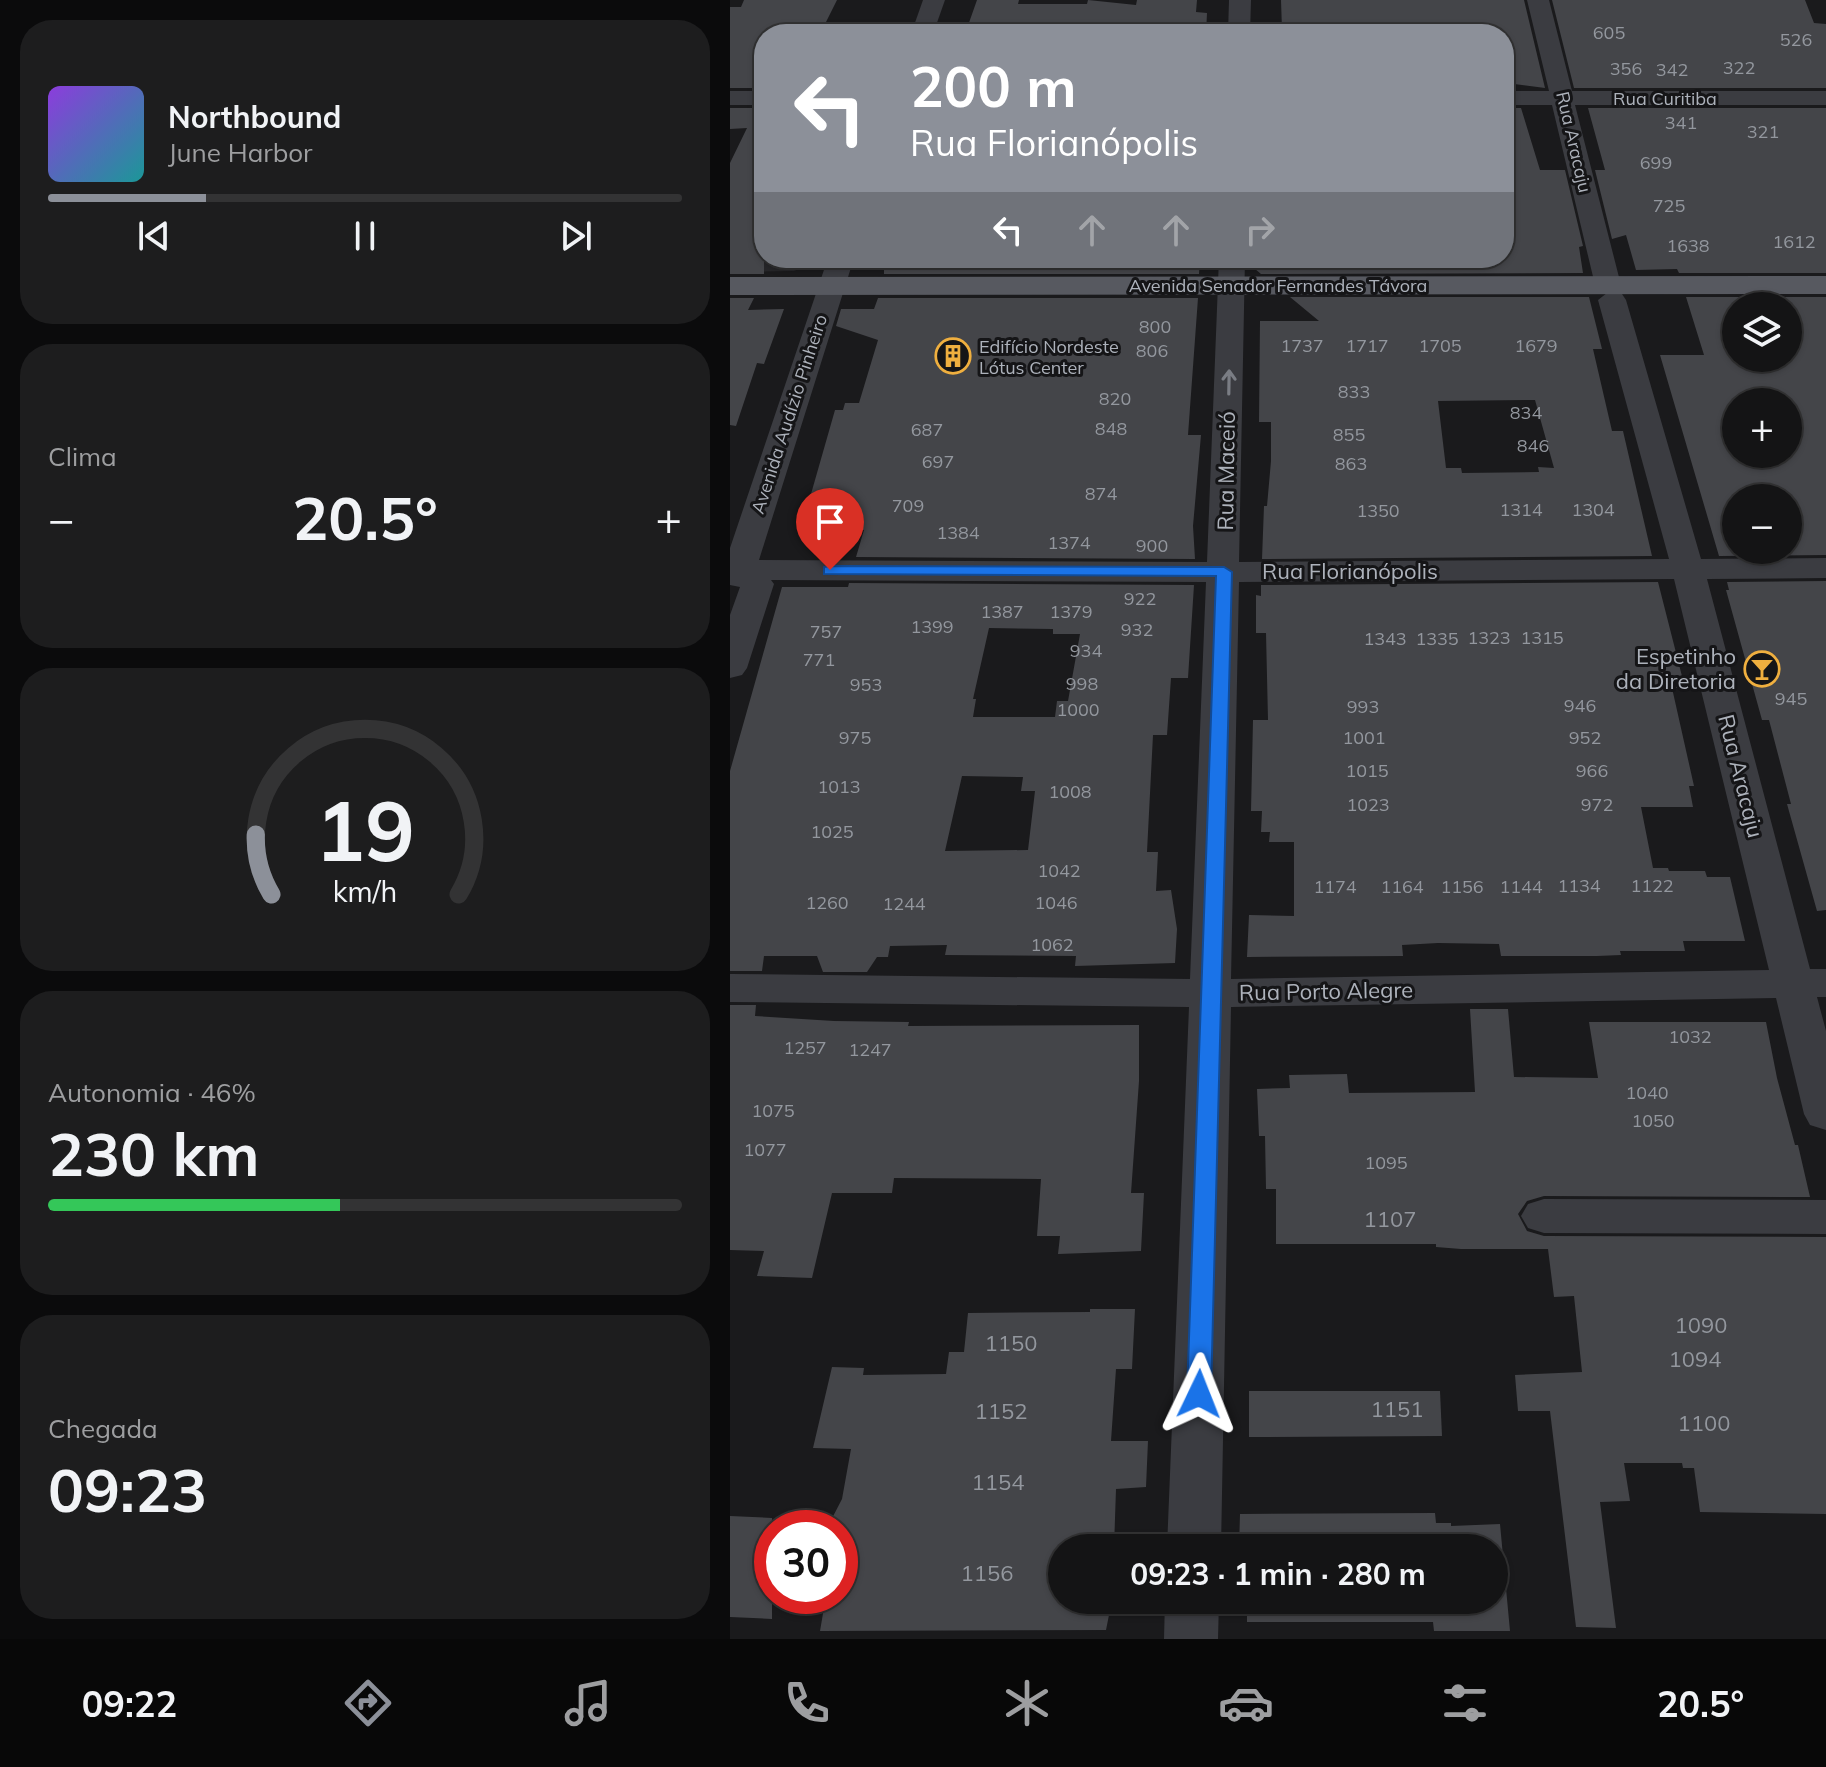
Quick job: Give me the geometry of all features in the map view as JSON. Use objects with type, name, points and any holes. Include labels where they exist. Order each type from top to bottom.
[{"type":"main road","name":"Avenida Senador Fernandes Távora","points":[[730,286],[832,281],[1231,281],[1826,300]]},
{"type":"main road","name":"Avenida Senador Fernandes Távora","points":[[730,299],[832,281]]},
{"type":"main road","name":"Avenida Senador Fernandes Távora","points":[[1610,292],[1826,285]]},
{"type":"street","points":[[926,24],[934,0]]},
{"type":"street","points":[[1239,24],[1240,0]]},
{"type":"street","name":"Rua Aracaju","points":[[1538,0],[1610,292],[1688,570],[1810,982],[1826,1114]]},
{"type":"street","points":[[730,98],[754,98]]},
{"type":"street","name":"Rua Curitiba","points":[[1514,98],[1826,98]]},
{"type":"street","name":"Avenida Audízio Pinheiro","points":[[733,572],[832,281]]},
{"type":"street","name":"Rua Maceió","points":[[1194,1534],[1231,281]]},
{"type":"street","name":"Rua Florianópolis","points":[[733,572],[1826,568]]},
{"type":"street","points":[[730,668],[757,584],[733,572]]},
{"type":"street","name":"Rua Porto Alegre","points":[[730,988],[1212,993],[1810,982]]},
{"type":"street","points":[[1544,1216],[1826,1217]]},
{"type":"street","points":[[1191,1639],[1192,1614]]},
{"type":"shaded area","points":[[730,184],[754,236],[754,268],[802,268],[794,271],[730,272]]},
{"type":"building","points":[[744,0],[837,0],[825,24],[754,24],[754,88],[730,88],[730,7],[741,7]]},
{"type":"building","points":[[977,0],[1019,0],[1018,4],[1087,4],[1088,0],[1136,5],[1137,0],[1197,0],[1196,12],[1207,13],[1206,24],[969,24]]},
{"type":"building","points":[[1281,0],[1524,0],[1545,88],[1514,84],[1514,24],[1282,24]]},
{"type":"building","points":[[1552,0],[1805,0],[1814,23],[1826,24],[1826,88],[1574,88]]},
{"type":"building","points":[[730,108],[754,108],[754,268],[764,268],[764,274],[730,274],[730,163],[747,128],[730,129]]},
{"type":"building","points":[[1514,108],[1521,108],[1540,170],[1565,170],[1583,246],[1579,247],[1583,273],[1261,274],[1254,268],[1514,268]]},
{"type":"building","points":[[1588,108],[1826,108],[1826,273],[1636,270],[1626,235],[1612,239],[1595,170],[1605,170]]},
{"type":"building","points":[[884,268],[1199,268],[1199,274],[884,274]]},
{"type":"building","points":[[1290,297],[1589,297],[1602,349],[1593,349],[1612,431],[1623,431],[1652,556],[1262,559],[1264,506],[1267,506],[1271,461],[1271,422],[1259,422],[1260,321],[1319,321]],"holes":[[[1535,400],[1554,468],[1538,467],[1539,472],[1462,473],[1461,468],[1446,468],[1438,401]]]},
{"type":"building","points":[[1686,297],[1722,297],[1722,372],[1802,372],[1802,297],[1826,297],[1826,555],[1802,555],[1802,484],[1722,484],[1722,556],[1719,556],[1660,355],[1704,355]]},
{"type":"building","points":[[730,298],[754,298],[748,310],[784,309],[764,364],[757,363],[736,426],[730,425]]},
{"type":"building","points":[[878,298],[1198,298],[1188,435],[1201,435],[1193,526],[1195,559],[856,557],[864,530],[801,529],[835,410],[843,410],[845,403],[859,403],[878,340],[836,326],[841,309],[874,309]]},
{"type":"building","points":[[1826,581],[1826,910],[1817,911],[1787,804],[1791,804],[1769,720],[1762,720],[1726,590],[1729,590],[1727,582]]},
{"type":"building","points":[[1658,582],[1685,688],[1672,688],[1694,786],[1689,786],[1693,807],[1641,807],[1653,868],[1705,871],[1707,877],[1730,877],[1745,941],[1683,941],[1685,951],[1620,951],[1621,955],[1597,956],[1501,956],[1499,944],[1438,943],[1402,945],[1403,956],[1247,957],[1249,915],[1294,916],[1294,842],[1269,842],[1270,832],[1261,832],[1262,811],[1251,811],[1253,720],[1268,720],[1266,633],[1256,633],[1256,595],[1261,596],[1261,585]]},
{"type":"building","points":[[849,583],[1194,585],[1188,678],[1171,678],[1167,735],[1153,735],[1147,852],[1158,852],[1156,891],[1171,890],[1177,929],[1175,963],[1075,966],[1076,956],[945,955],[947,945],[890,946],[888,957],[877,957],[867,972],[823,972],[817,956],[764,956],[762,971],[730,971],[730,771],[782,587],[848,587]],"holes":[[[989,628],[1053,629],[1053,634],[1080,634],[1068,701],[1057,701],[1055,717],[973,717],[976,699],[973,699]],[[962,776],[1023,777],[1021,791],[1035,791],[1028,850],[945,851]]]},
{"type":"building","points":[[730,1005],[756,1005],[755,1016],[909,1022],[908,1026],[1139,1025],[1139,1081],[1131,1193],[1144,1193],[1141,1251],[1058,1254],[1060,1236],[1037,1236],[1041,1179],[894,1178],[892,1193],[832,1193],[812,1278],[757,1276],[764,1251],[730,1250]]},
{"type":"building","points":[[1470,1009],[1508,1009],[1514,1077],[1598,1078],[1589,1022],[1766,1022],[1777,1078],[1810,1197],[1544,1196],[1527,1201],[1518,1214],[1527,1231],[1544,1236],[1826,1237],[1826,1514],[1700,1512],[1694,1468],[1683,1468],[1682,1463],[1624,1463],[1630,1501],[1600,1502],[1616,1628],[1576,1627],[1550,1411],[1518,1411],[1515,1375],[1582,1372],[1574,1296],[1554,1297],[1548,1249],[1461,1249],[1436,1247],[1436,1244],[1276,1244],[1276,1189],[1266,1189],[1265,1136],[1259,1136],[1257,1089],[1290,1088],[1289,1075],[1347,1074],[1349,1093],[1475,1092]]},
{"type":"building","points":[[1090,1309],[1135,1309],[1132,1369],[1116,1369],[1111,1441],[1148,1441],[1146,1487],[1116,1489],[1114,1534],[1048,1534],[1048,1614],[1109,1614],[1106,1630],[820,1631],[823,1614],[858,1614],[858,1510],[836,1510],[842,1499],[851,1449],[813,1448],[832,1367],[864,1368],[863,1375],[946,1374],[949,1352],[964,1352],[968,1313],[1090,1312]]},
{"type":"building","points":[[1249,1391],[1440,1391],[1442,1436],[1249,1437]]},
{"type":"building","points":[[1435,1513],[1436,1523],[1451,1523],[1451,1526],[1500,1524],[1501,1534],[1239,1534],[1240,1514]]},
{"type":"building","points":[[730,1516],[754,1517],[754,1614],[772,1614],[772,1619],[730,1617]]},
{"type":"building","points":[[1508,1610],[1510,1631],[1434,1631],[1433,1622],[1247,1622],[1247,1614],[1508,1614]]},
{"type":"place","name":"Edifício Nordeste Lótus Center","points":[[953,356]]},
{"type":"place","name":"Espetinho da Diretoria","points":[[1762,669]]},
{"type":"route","points":[[830,570],[1224,572],[1199,1394]]}]
